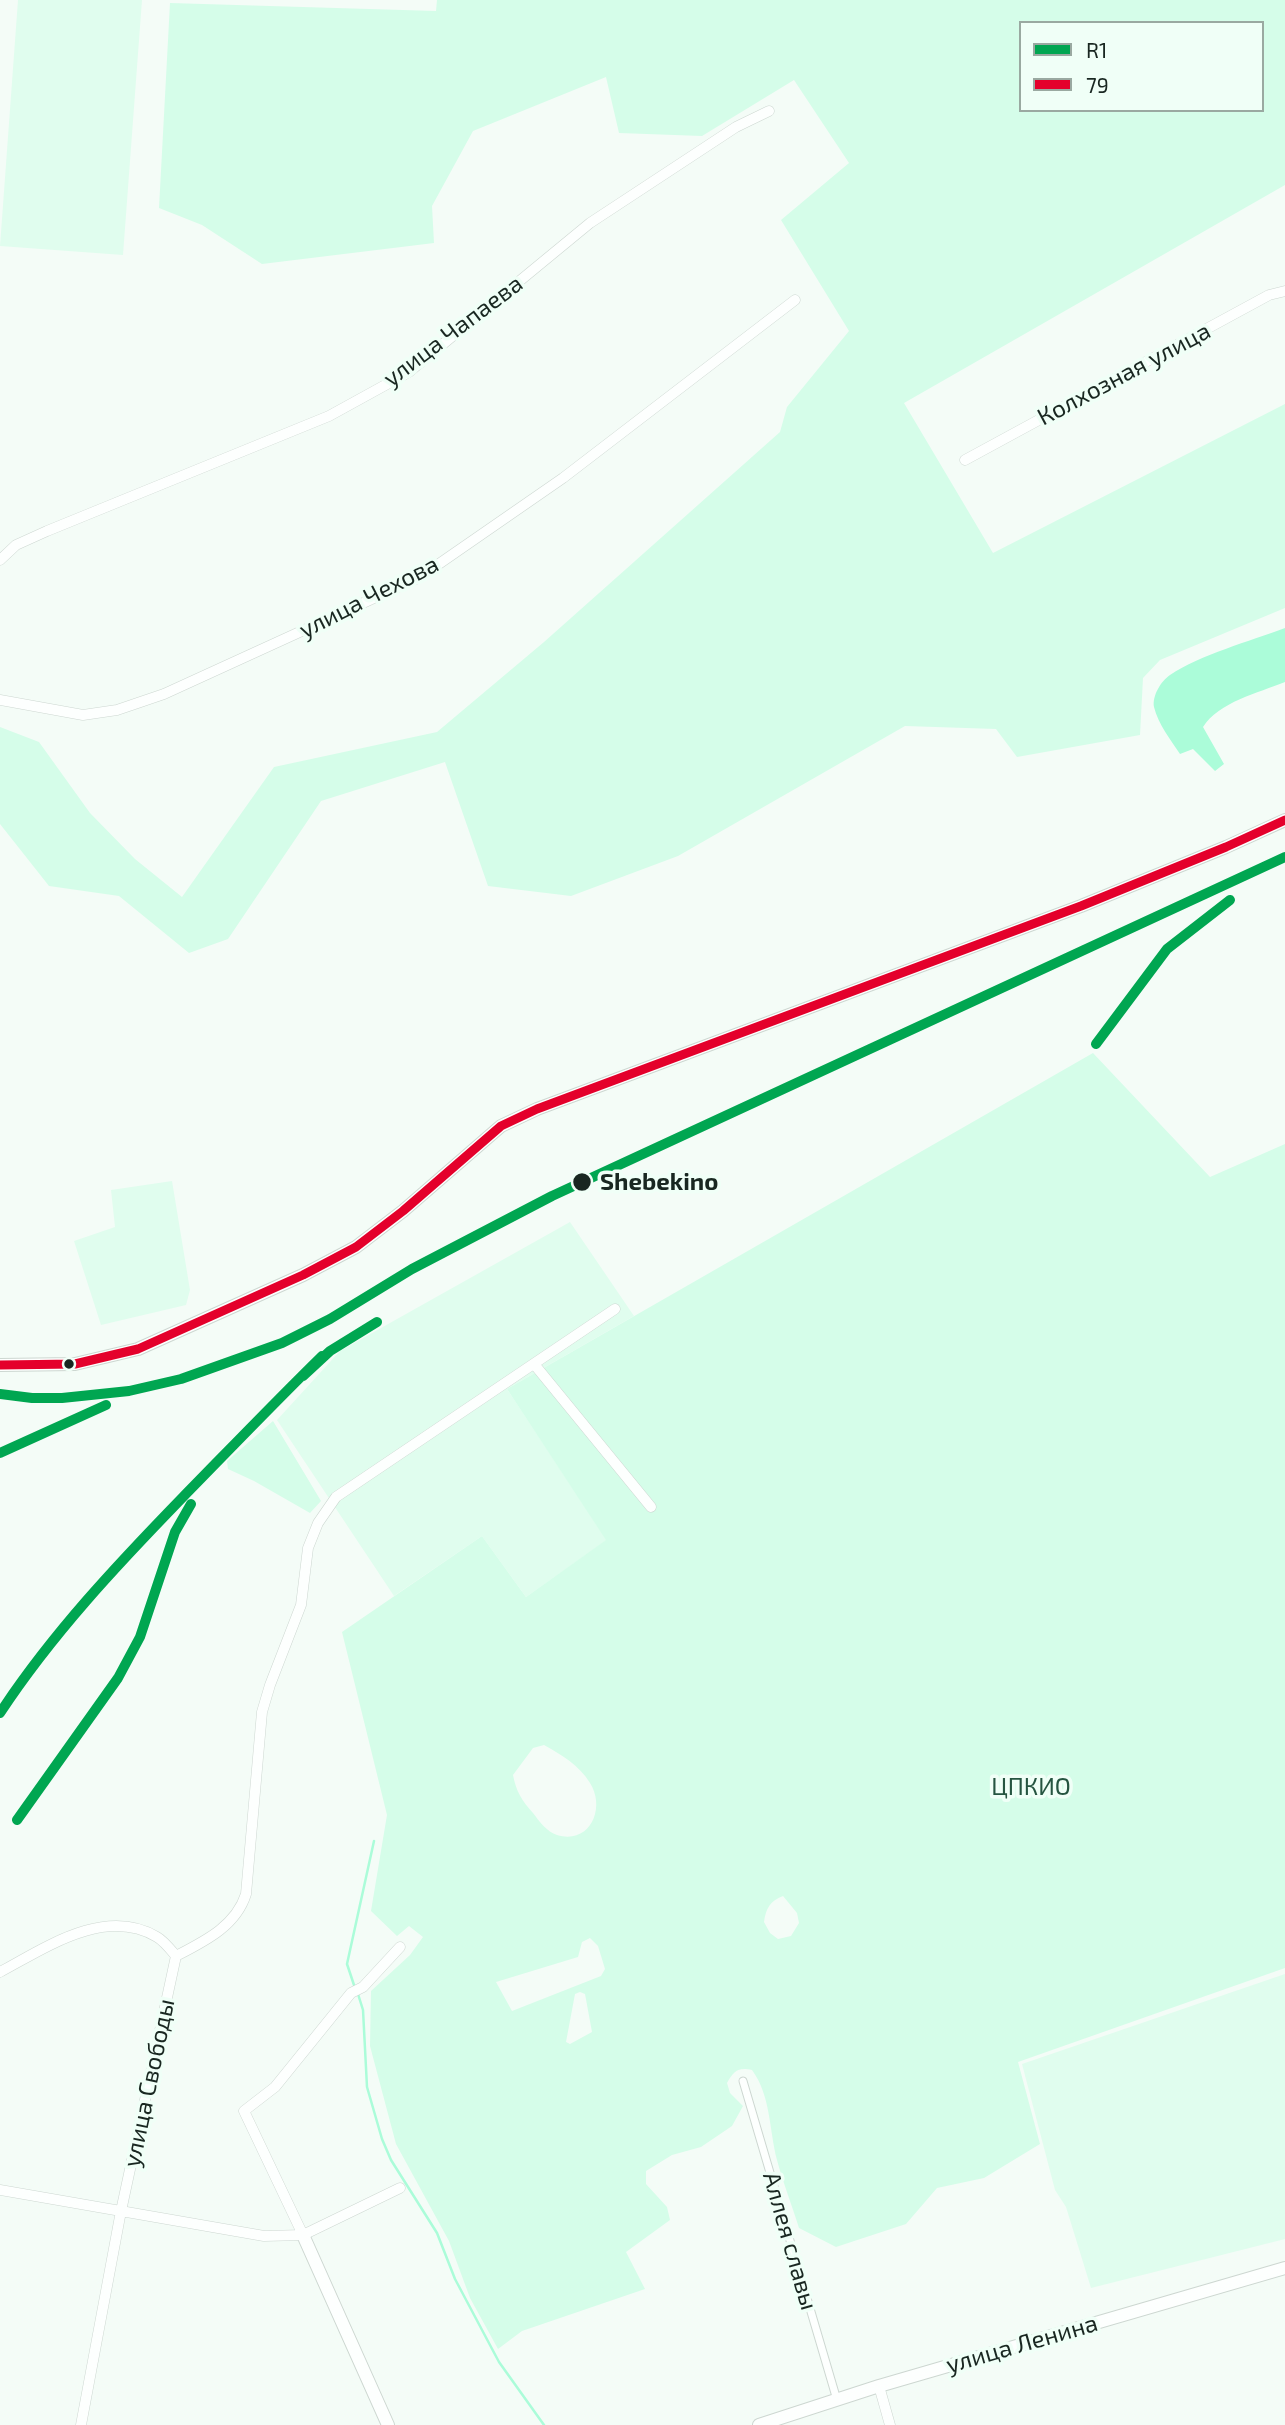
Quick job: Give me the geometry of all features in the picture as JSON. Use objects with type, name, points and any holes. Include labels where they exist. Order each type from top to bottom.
[{"type":"street","name":"улица Чапаева","points":[[0,560],[16,545],[329,416],[409,372],[590,223],[736,127],[769,111]]},
{"type":"street","name":"Колхозная улица","points":[[965,460],[1269,295],[1285,291]]},
{"type":"street","name":"улица Чехова","points":[[0,700],[83,715],[117,710],[164,694],[420,577],[563,478],[795,300]]},
{"type":"street","points":[[0,1365],[75,1364],[105,1359],[138,1349],[199,1324],[356,1247],[403,1211],[501,1126],[537,1108],[1081,906],[1285,820]]},
{"type":"street","points":[[0,1972],[68,1935],[100,1928],[131,1927],[158,1937],[176,1956],[202,1943],[236,1917],[246,1894],[262,1712],[301,1605],[308,1548],[318,1523],[336,1497],[615,1309]]},
{"type":"street","points":[[534,1364],[651,1507]]},
{"type":"street","points":[[388,2425],[244,2111],[275,2087],[351,1993],[363,1987],[400,1947]]},
{"type":"street","name":"улица Свободы","points":[[81,2425],[121,2211],[176,1956]]},
{"type":"street","name":"Аллея славы","points":[[743,2081],[837,2401]]},
{"type":"street","points":[[0,2190],[264,2236],[303,2235],[400,2188]]},
{"type":"street","name":"улица Ленина","points":[[760,2425],[880,2386],[1285,2268]]},
{"type":"street","points":[[880,2386],[890,2425]]},
{"type":"shaded area","points":[[18,0],[142,0],[123,255],[0,246]]},
{"type":"shaded area","points":[[1285,628],[1285,682],[1229,705],[1210,718],[1203,727],[1224,764],[1215,771],[1193,749],[1180,754],[1162,726],[1154,707],[1156,694],[1163,681],[1196,661]]},
{"type":"shaded area","points":[[172,1181],[190,1290],[186,1305],[101,1325],[74,1241],[115,1227],[111,1190]]},
{"type":"shaded area","points":[[570,1222],[634,1316],[507,1389],[607,1540],[526,1597],[482,1536],[394,1596],[277,1420],[340,1351]]},
{"type":"shaded area","points":[[1285,1974],[1285,2239],[1091,2288],[1066,2207],[1055,2190],[1022,2064]]},
{"type":"green space","points":[[437,0],[1285,0],[1285,185],[904,403],[993,553],[1285,404],[1285,608],[1160,660],[1143,678],[1140,735],[1017,757],[996,729],[905,726],[678,856],[571,896],[488,886],[445,762],[321,801],[228,939],[189,953],[119,896],[49,886],[0,824],[0,727],[39,742],[90,813],[135,859],[182,897],[274,767],[437,732],[544,642],[780,432],[787,407],[849,331],[781,220],[849,163],[794,80],[702,136],[619,133],[606,77],[473,131],[432,206],[434,243],[262,264],[202,225],[159,208],[170,3],[436,11]]},
{"type":"green space","name":"ЦПКИО","points":[[1093,1053],[1210,1177],[1285,1144],[1285,1968],[1018,2062],[1040,2144],[984,2178],[937,2188],[906,2224],[836,2247],[799,2228],[777,2160],[763,2091],[752,2070],[737,2070],[727,2083],[730,2093],[743,2106],[732,2126],[701,2147],[672,2155],[646,2171],[646,2184],[667,2207],[670,2220],[626,2252],[645,2289],[522,2331],[498,2349],[470,2298],[449,2241],[396,2144],[370,2046],[371,1991],[410,1955],[423,1937],[409,1926],[397,1936],[371,1911],[387,1815],[342,1632],[482,1536],[526,1597],[606,1540],[507,1389]],"holes":[[[544,1745],[575,1766],[590,1783],[595,1793],[595,1813],[586,1830],[578,1835],[569,1837],[550,1831],[520,1796],[513,1775],[533,1748]],[[783,1896],[797,1913],[799,1923],[791,1936],[778,1939],[770,1933],[764,1922],[769,1906]],[[590,1938],[598,1946],[605,1969],[601,1976],[512,2011],[496,1982],[578,1957],[582,1942]],[[575,1994],[585,1994],[592,2032],[570,2044],[566,2042]]]},
{"type":"green space","points":[[273,1421],[321,1501],[310,1513],[228,1469],[227,1461]]},
{"type":"waterway","points":[[355,1988],[347,1964],[374,1841]]},
{"type":"waterway","points":[[358,1994],[363,2010],[367,2087],[391,2160],[437,2233],[455,2279],[499,2362],[544,2425]]},
{"type":"transit line","name":"79","points":[[0,1365],[75,1364],[138,1349],[303,1275],[356,1247],[403,1211],[501,1126],[537,1109],[1081,906],[1285,820]]},
{"type":"transit line","name":"R1","points":[[0,1394],[62,1398],[129,1391],[181,1379],[282,1343],[330,1319],[412,1269],[552,1196],[1285,857]]},
{"type":"transit line","name":"R1","points":[[1096,1044],[1167,949],[1230,900]]},
{"type":"transit line","name":"R1","points":[[303,1376],[330,1351],[377,1322]]},
{"type":"transit line","name":"R1","points":[[0,1713],[41,1655],[110,1574],[322,1356]]},
{"type":"transit line","name":"R1","points":[[0,1453],[106,1405]]},
{"type":"transit line","name":"R1","points":[[17,1820],[118,1678],[140,1637],[175,1532],[191,1504]]},
{"type":"place","name":"Shebekino","points":[[582,1182]]}]
